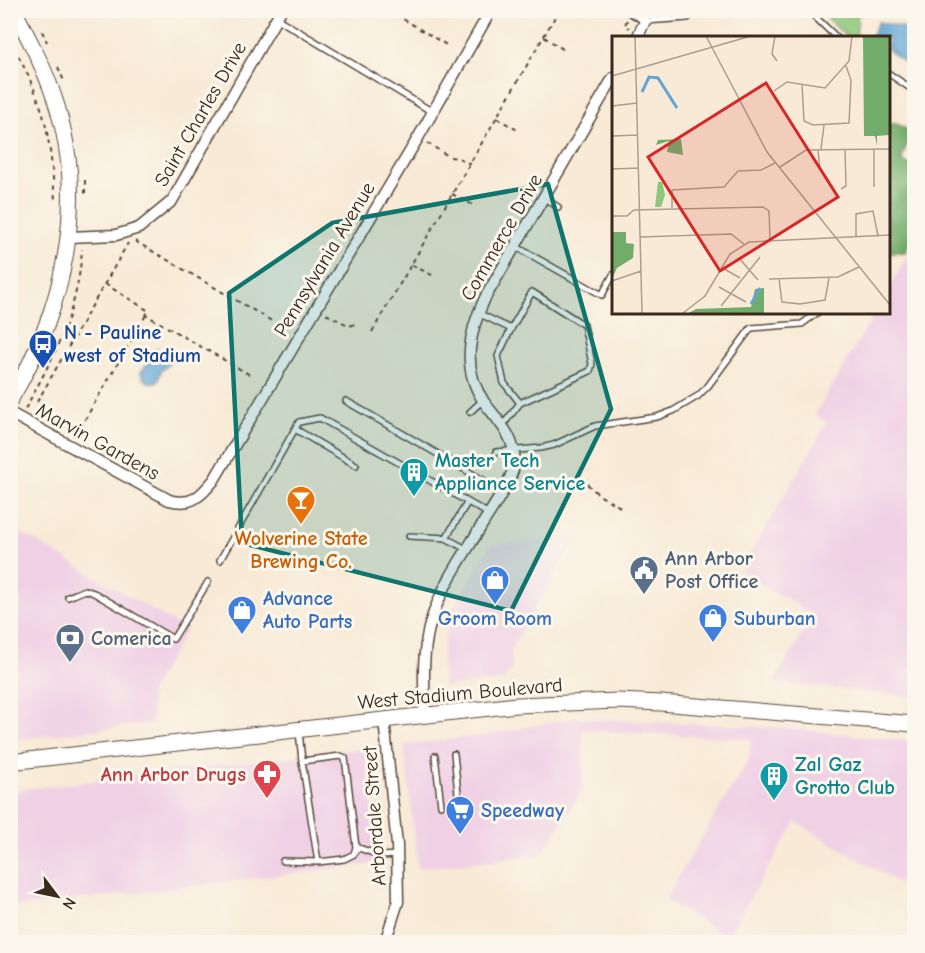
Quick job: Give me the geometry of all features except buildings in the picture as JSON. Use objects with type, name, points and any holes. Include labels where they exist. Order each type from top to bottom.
[{"type":"main road","points":[[10,400],[28,368],[46,326],[61,278],[69,237],[70,195],[67,154],[62,124],[54,98],[38,55],[13,17]]},
{"type":"main road","name":"West Stadium Boulevard","points":[[10,762],[517,705],[618,701],[713,706],[915,724]]},
{"type":"street","name":"Pennsylvania Avenue","points":[[169,500],[183,503],[194,499],[214,480],[418,138],[431,111],[491,10]]},
{"type":"street","name":"Saint Charles Drive","points":[[69,237],[116,235],[139,228],[172,201],[279,14]]},
{"type":"street","points":[[629,15],[644,18],[645,21],[638,36]]},
{"type":"street","name":"Commerce Drive","points":[[514,451],[503,425],[483,400],[474,384],[470,366],[470,340],[478,313],[612,80]]},
{"type":"street","name":"Marvin Gardens","points":[[10,413],[169,500]]},
{"type":"street","points":[[425,714],[425,650],[429,627],[441,596],[502,491],[514,466],[514,451]]},
{"type":"street","name":"Arbordale Street","points":[[384,720],[398,876],[398,902],[385,942]]},
{"type":"lane","points":[[645,21],[688,18],[692,10]]},
{"type":"lane","points":[[808,10],[835,36]]},
{"type":"lane","points":[[279,14],[324,50],[334,53],[431,111]]},
{"type":"lane","points":[[329,61],[334,53]]},
{"type":"lane","points":[[889,74],[913,90]]},
{"type":"lane","points":[[544,198],[558,207]]},
{"type":"lane","points":[[515,246],[602,295],[612,277]]},
{"type":"lane","points":[[503,425],[520,403],[590,371],[592,364],[584,325],[532,292],[498,356],[504,383],[520,403]]},
{"type":"lane","points":[[478,313],[511,329]]},
{"type":"lane","points":[[496,452],[542,448],[554,445],[595,426],[657,417],[673,411],[693,400],[708,386],[751,328],[802,324],[815,314]]},
{"type":"lane","points":[[470,412],[483,400]]},
{"type":"lane","points":[[346,401],[502,491]]},
{"type":"lane","points":[[220,560],[299,422],[320,418],[489,514]]},
{"type":"lane","points":[[295,429],[356,465]]},
{"type":"lane","points":[[446,538],[467,503]]},
{"type":"lane","points":[[410,536],[446,538],[467,549]]},
{"type":"lane","points":[[68,597],[85,590],[94,593],[172,639],[208,582]]},
{"type":"lane","points":[[299,729],[318,862]]},
{"type":"lane","points":[[454,754],[459,803]]},
{"type":"lane","points":[[283,861],[318,862],[344,859],[354,854],[356,847],[345,758],[341,756],[302,760]]},
{"type":"lane","points":[[435,756],[441,805]]},
{"type":"lane","points":[[356,847],[382,856],[397,855]]},
{"type":"path","points":[[387,10],[448,46]]},
{"type":"path","points":[[372,332],[559,10]]},
{"type":"path","points":[[629,15],[624,25],[629,28]]},
{"type":"path","points":[[544,37],[566,51]]},
{"type":"path","points":[[10,40],[29,76],[41,109],[52,159],[55,207]]},
{"type":"path","points":[[497,118],[519,131]]},
{"type":"path","points":[[432,146],[450,157],[459,158],[470,164]]},
{"type":"path","points":[[452,194],[475,206]]},
{"type":"path","points":[[37,402],[131,239],[282,327]]},
{"type":"path","points":[[412,264],[434,276]]},
{"type":"path","points":[[80,428],[148,310],[105,284]]},
{"type":"path","points":[[146,315],[252,376]]},
{"type":"path","points":[[332,317],[350,326],[355,324]]},
{"type":"path","points":[[38,386],[44,389]]},
{"type":"path","points":[[10,435],[15,426]]},
{"type":"path","points":[[587,484],[599,495],[621,508]]},
{"type":"highlighted area","points":[[548,184],[611,409],[511,611],[242,543],[229,293],[332,223]]},
{"type":"shaded area","points":[[914,245],[914,697],[774,682],[813,615],[740,571],[827,423],[815,415],[874,314],[889,314],[889,289]]},
{"type":"shaded area","points":[[10,526],[186,630],[150,692],[153,723],[11,740]]},
{"type":"shaded area","points":[[576,538],[511,648],[512,668],[504,680],[443,687],[442,653],[449,620],[455,605],[490,545]]},
{"type":"shaded area","points":[[575,718],[787,728],[914,742],[914,892],[796,822],[727,937],[665,899],[748,761],[751,739],[582,730],[583,790],[541,855],[418,868],[404,745],[486,735]]},
{"type":"shaded area","points":[[366,748],[379,863],[11,908],[10,791]]},
{"type":"green space","points":[[824,11],[858,11],[856,36],[846,36],[828,19]]},
{"type":"green space","points":[[895,123],[911,132],[901,161],[914,166],[914,237],[905,252],[889,250],[889,125]]},
{"type":"water","points":[[878,22],[914,30],[914,70],[889,51],[889,36],[871,36]]},
{"type":"water","points":[[156,349],[169,356],[169,364],[161,371],[158,381],[149,382],[143,378],[141,372],[147,365],[150,353]]},
{"type":"place","name":"N - Pauline west of Stadium","points":[[43,370]]},
{"type":"place","name":"Master Tech Appliance Service","points":[[414,498]]},
{"type":"place","name":"Wolverine State Brewing Co.","points":[[301,526]]},
{"type":"place","name":"Ann Arbor Post Office","points":[[644,596]]},
{"type":"place","name":"Groom Room","points":[[495,606]]},
{"type":"place","name":"Advance Auto Parts","points":[[242,636]]},
{"type":"place","name":"Suburban","points":[[713,644]]},
{"type":"place","name":"Comerica","points":[[70,664]]},
{"type":"place","name":"Ann Arbor Drugs","points":[[267,800]]},
{"type":"place","name":"Zal Gaz Grotto Club","points":[[774,802]]},
{"type":"place","name":"Speedway","points":[[460,836]]}]
